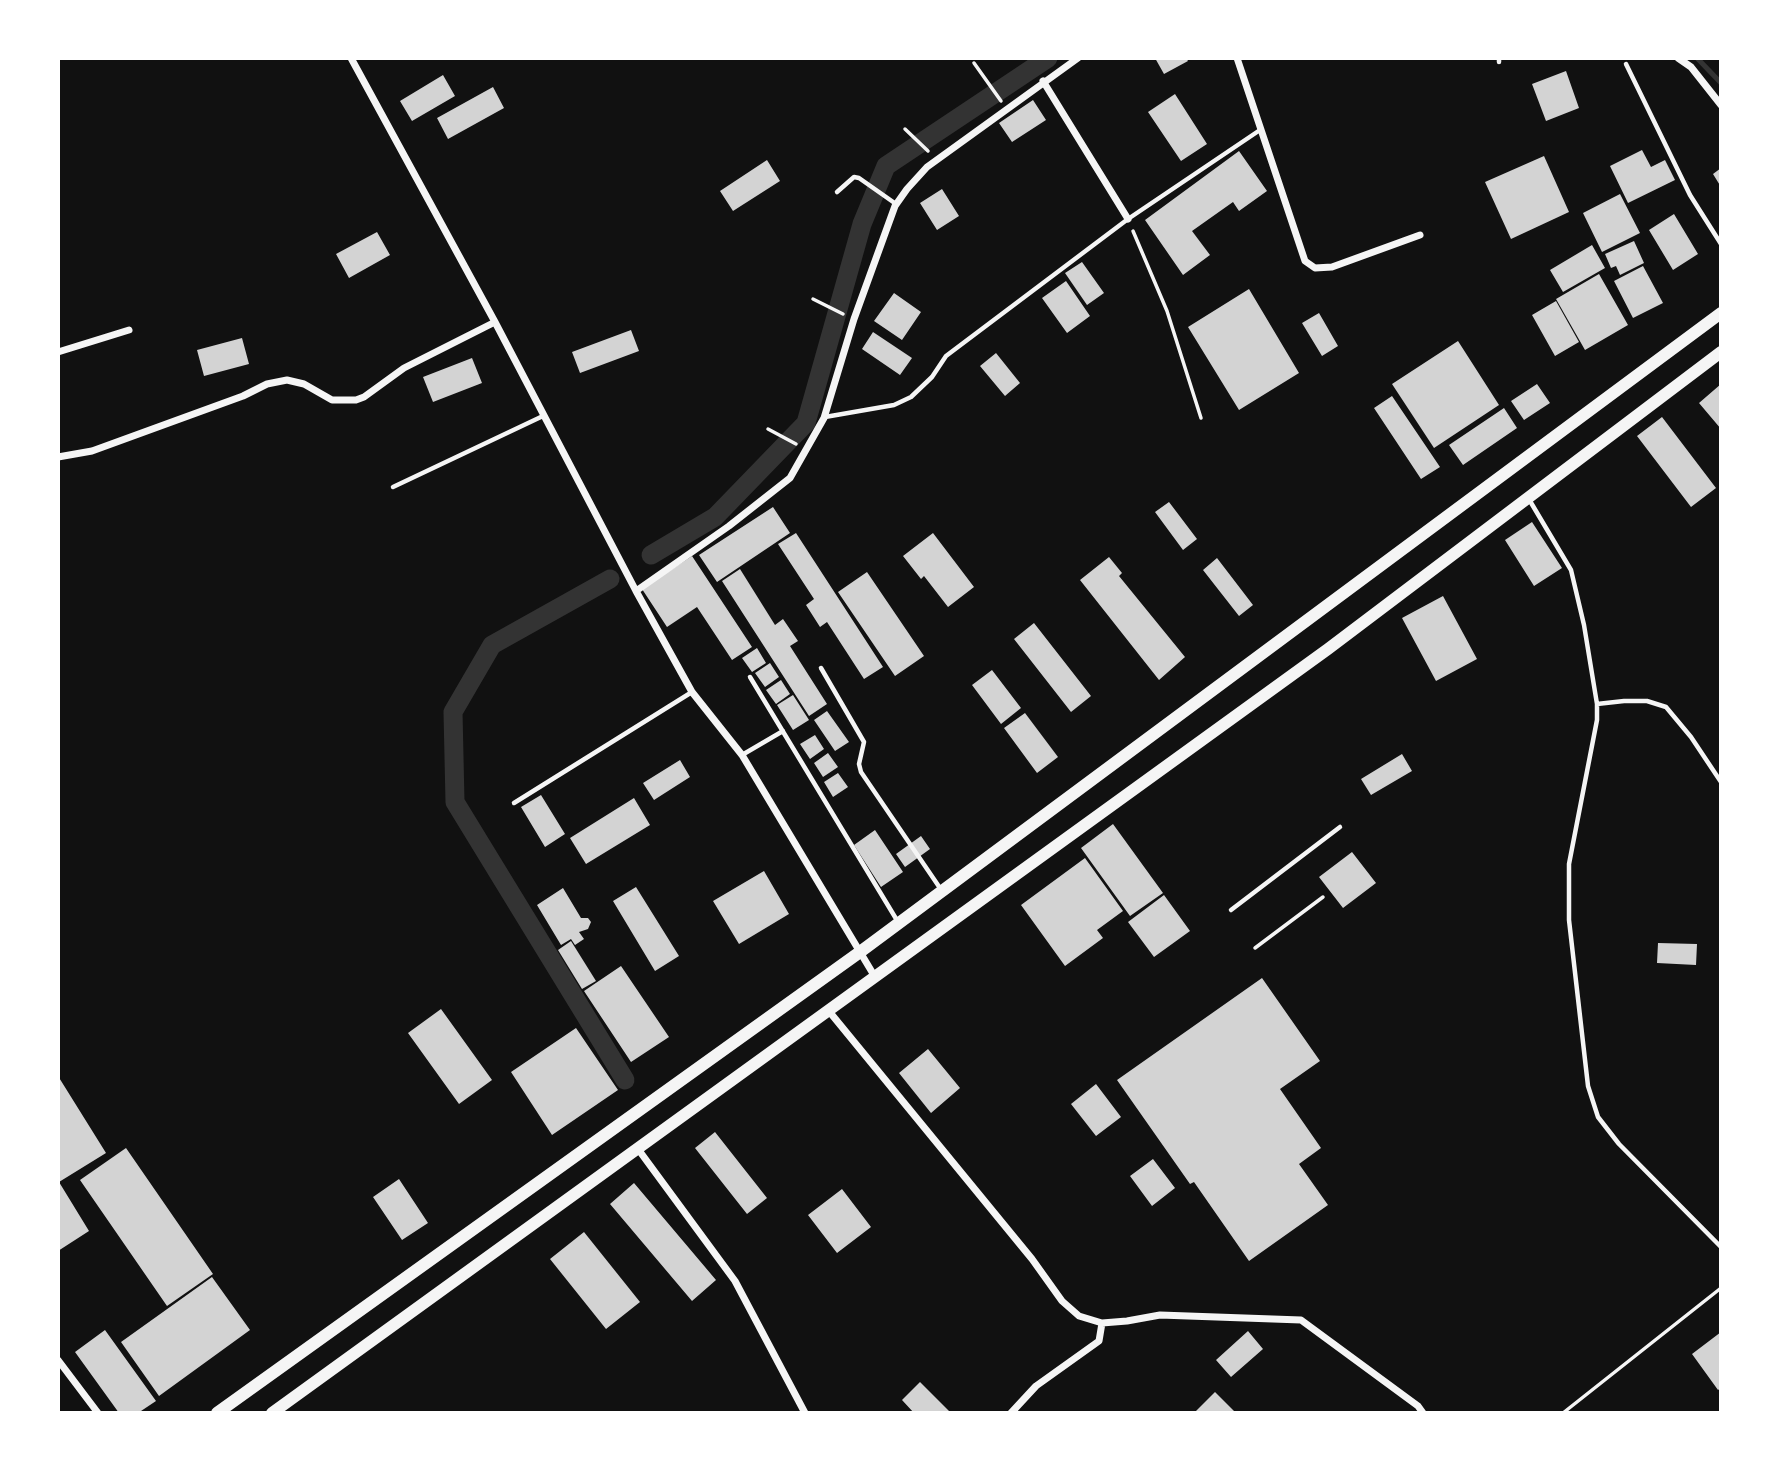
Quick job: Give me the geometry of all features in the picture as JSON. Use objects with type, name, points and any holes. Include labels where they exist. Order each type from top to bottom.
[{"type":"main road","points":[[217,1413],[860,953],[1721,313]]},
{"type":"main road","points":[[272,1413],[1328,649],[1721,352]]},
{"type":"street","points":[[351,58],[692,692],[742,755],[874,976]]},
{"type":"street","points":[[636,591],[729,526],[790,478],[824,418],[854,319],[897,204],[906,189],[937,160],[1078,58]]},
{"type":"street","points":[[1237,58],[1306,261],[1315,268],[1332,267],[1420,235]]},
{"type":"street","points":[[1678,58],[1691,67],[1721,105]]},
{"type":"street","points":[[1043,81],[1128,219]]},
{"type":"street","points":[[58,457],[92,451],[243,396],[267,384],[287,380],[304,384],[332,400],[356,400],[404,368],[495,322]]},
{"type":"street","points":[[58,352],[129,330]]},
{"type":"street","points":[[828,1010],[1032,1259],[1062,1301],[1079,1316],[1102,1323],[1160,1315],[1301,1320],[1407,1398],[1423,1413]]},
{"type":"street","points":[[638,1149],[735,1281],[805,1413]]},
{"type":"street","points":[[1012,1413],[1036,1386],[1099,1340],[1102,1323]]},
{"type":"street","points":[[58,1360],[98,1413]]},
{"type":"lane","points":[[1626,64],[1690,195],[1721,244]]},
{"type":"lane","points":[[824,418],[894,404],[911,397],[932,377],[946,356],[1128,219],[1261,130]]},
{"type":"lane","points":[[837,192],[854,177],[897,204]]},
{"type":"lane","points":[[393,486],[543,416]]},
{"type":"lane","points":[[1527,497],[1570,570],[1584,625],[1597,704],[1597,720],[1569,864],[1569,920],[1588,1086],[1598,1117],[1619,1144],[1721,1247]]},
{"type":"lane","points":[[821,668],[864,742],[859,764],[861,772],[942,891]]},
{"type":"lane","points":[[750,677],[899,923]]},
{"type":"lane","points":[[514,803],[692,692]]},
{"type":"lane","points":[[1597,704],[1647,701],[1665,707],[1691,737],[1721,782]]},
{"type":"lane","points":[[742,755],[783,731]]},
{"type":"lane","points":[[1231,910],[1340,827]]},
{"type":"path","points":[[974,63],[1006,108]]},
{"type":"path","points":[[905,129],[937,160]]},
{"type":"path","points":[[1128,219],[1167,311],[1201,418]]},
{"type":"path","points":[[813,299],[854,319]]},
{"type":"path","points":[[768,429],[807,449]]},
{"type":"path","points":[[1255,948],[1322,897]]},
{"type":"path","points":[[1563,1413],[1721,1288]]},
{"type":"building","points":[[1155,58],[1186,58],[1188,61],[1164,74]]},
{"type":"building","points":[[1566,71],[1579,108],[1546,121],[1532,84]]},
{"type":"building","points":[[443,75],[455,96],[412,121],[400,101]]},
{"type":"building","points":[[493,87],[504,108],[448,139],[437,118]]},
{"type":"building","points":[[1175,94],[1207,144],[1181,161],[1148,112]]},
{"type":"building","points":[[1033,100],[1046,120],[1012,142],[999,123]]},
{"type":"building","points":[[1642,150],[1651,167],[1665,160],[1675,180],[1628,203],[1610,166]]},
{"type":"building","points":[[1239,151],[1267,191],[1239,211],[1233,202],[1192,231],[1210,255],[1183,275],[1145,220]]},
{"type":"building","points":[[1544,156],[1569,212],[1511,239],[1485,182]]},
{"type":"building","points":[[767,160],[780,181],[733,211],[720,191]]},
{"type":"building","points":[[1721,168],[1721,187],[1713,174]]},
{"type":"building","points":[[942,189],[959,216],[937,230],[920,203]]},
{"type":"building","points":[[1620,194],[1640,233],[1602,252],[1583,213]]},
{"type":"building","points":[[1674,214],[1698,254],[1673,270],[1649,230]]},
{"type":"building","points":[[377,232],[390,255],[349,278],[336,254]]},
{"type":"building","points":[[1634,241],[1644,263],[1620,275],[1616,266],[1611,268],[1605,254]]},
{"type":"building","points":[[1592,245],[1605,268],[1563,292],[1550,270]]},
{"type":"building","points":[[1082,262],[1104,293],[1087,305],[1065,273]]},
{"type":"building","points":[[1643,266],[1663,303],[1633,318],[1614,281]]},
{"type":"building","points":[[1599,274],[1628,325],[1585,350],[1556,299]]},
{"type":"building","points":[[1066,281],[1090,316],[1067,333],[1042,298]]},
{"type":"building","points":[[1249,289],[1299,373],[1239,410],[1188,327]]},
{"type":"building","points":[[894,293],[921,312],[902,340],[874,321]]},
{"type":"building","points":[[1556,301],[1579,342],[1555,356],[1532,315]]},
{"type":"building","points":[[1319,313],[1338,346],[1322,356],[1302,323]]},
{"type":"building","points":[[631,330],[639,351],[580,373],[572,352]]},
{"type":"building","points":[[873,332],[912,358],[900,375],[862,349]]},
{"type":"building","points":[[242,338],[249,364],[204,376],[197,350]]},
{"type":"building","points":[[1458,341],[1499,405],[1434,448],[1392,384]]},
{"type":"building","points":[[996,353],[1020,383],[1005,396],[980,366]]},
{"type":"building","points":[[472,358],[482,383],[433,402],[423,377]]},
{"type":"building","points":[[1537,384],[1550,403],[1524,420],[1511,401]]},
{"type":"building","points":[[1721,384],[1721,429],[1699,403]]},
{"type":"building","points":[[1392,396],[1440,467],[1421,479],[1374,408]]},
{"type":"building","points":[[1504,408],[1517,428],[1463,465],[1449,445]]},
{"type":"building","points":[[1662,417],[1716,488],[1691,507],[1637,436]]},
{"type":"building","points":[[1169,502],[1197,539],[1183,550],[1155,512]]},
{"type":"building","points":[[773,507],[790,533],[717,582],[699,555]]},
{"type":"building","points":[[1532,522],[1562,568],[1534,586],[1505,540]]},
{"type":"building","points":[[796,533],[883,667],[864,679],[827,622],[820,627],[806,605],[814,599],[778,544]]},
{"type":"building","points":[[933,533],[974,587],[948,607],[924,576],[921,579],[903,556]]},
{"type":"building","points":[[692,556],[752,647],[732,660],[697,607],[667,627],[642,589]]},
{"type":"building","points":[[1109,557],[1122,573],[1119,576],[1185,657],[1159,680],[1080,580]]},
{"type":"building","points":[[1217,558],[1253,605],[1239,616],[1203,570]]},
{"type":"building","points":[[740,569],[775,625],[783,619],[798,641],[790,646],[827,704],[809,716],[722,581]]},
{"type":"building","points":[[867,572],[924,656],[895,676],[838,592]]},
{"type":"building","points":[[1443,596],[1477,659],[1436,681],[1402,618]]},
{"type":"building","points":[[1034,623],[1091,696],[1071,712],[1014,639]]},
{"type":"building","points":[[757,648],[766,663],[752,672],[742,658]]},
{"type":"building","points":[[770,663],[779,677],[765,687],[755,673]]},
{"type":"building","points":[[992,670],[1021,708],[1001,724],[972,685]]},
{"type":"building","points":[[781,680],[790,694],[776,704],[766,690]]},
{"type":"building","points":[[793,695],[809,720],[793,730],[777,705]]},
{"type":"building","points":[[827,711],[849,742],[835,751],[814,720]]},
{"type":"building","points":[[1025,713],[1058,757],[1037,773],[1004,728]]},
{"type":"building","points":[[815,735],[824,749],[810,759],[800,744]]},
{"type":"building","points":[[828,753],[838,767],[823,777],[814,763]]},
{"type":"building","points":[[1402,754],[1412,771],[1371,795],[1361,779]]},
{"type":"building","points":[[680,760],[690,777],[654,800],[643,783]]},
{"type":"building","points":[[838,773],[848,787],[833,797],[824,782]]},
{"type":"building","points":[[541,795],[565,834],[545,847],[521,807]]},
{"type":"building","points":[[634,798],[650,825],[586,864],[570,838]]},
{"type":"building","points":[[1113,824],[1163,893],[1130,916],[1081,848]]},
{"type":"building","points":[[875,830],[903,872],[881,887],[854,845]]},
{"type":"building","points":[[921,836],[930,849],[905,867],[896,854]]},
{"type":"building","points":[[1352,852],[1376,883],[1343,908],[1319,877]]},
{"type":"building","points":[[1085,858],[1123,911],[1097,930],[1103,938],[1065,966],[1021,905]]},
{"type":"building","points":[[764,871],[789,914],[739,944],[713,901]]},
{"type":"building","points":[[636,887],[679,956],[655,971],[613,901]]},
{"type":"building","points":[[563,888],[581,918],[588,918],[591,922],[588,929],[579,932],[584,939],[575,945],[571,939],[561,945],[537,905]]},
{"type":"building","points":[[1164,895],[1190,931],[1154,957],[1128,922]]},
{"type":"building","points":[[571,941],[596,981],[582,989],[558,950]]},
{"type":"building","points":[[1658,943],[1697,944],[1696,965],[1657,963]]},
{"type":"building","points":[[621,966],[669,1037],[631,1062],[584,991]]},
{"type":"building","points":[[1262,978],[1320,1061],[1280,1089],[1321,1148],[1299,1164],[1328,1205],[1249,1261],[1194,1182],[1190,1184],[1117,1080]]},
{"type":"building","points":[[441,1009],[492,1080],[459,1104],[408,1033]]},
{"type":"building","points":[[576,1028],[618,1090],[552,1135],[511,1072]]},
{"type":"building","points":[[928,1049],[960,1088],[931,1113],[899,1073]]},
{"type":"building","points":[[58,1076],[106,1153],[59,1182],[89,1231],[58,1251]]},
{"type":"building","points":[[1096,1084],[1121,1117],[1096,1136],[1071,1104]]},
{"type":"building","points":[[715,1132],[767,1198],[747,1214],[695,1148]]},
{"type":"building","points":[[126,1148],[213,1274],[167,1306],[80,1180]]},
{"type":"building","points":[[1153,1159],[1175,1188],[1152,1206],[1130,1176]]},
{"type":"building","points":[[399,1179],[428,1223],[402,1240],[373,1197]]},
{"type":"building","points":[[634,1183],[716,1280],[692,1301],[610,1204]]},
{"type":"building","points":[[842,1189],[871,1227],[837,1253],[808,1215]]},
{"type":"building","points":[[584,1232],[640,1302],[606,1329],[550,1259]]},
{"type":"building","points":[[212,1277],[250,1330],[159,1396],[121,1342]]},
{"type":"building","points":[[105,1330],[156,1401],[138,1413],[119,1413],[75,1352]]},
{"type":"building","points":[[1248,1331],[1263,1349],[1231,1377],[1216,1360]]},
{"type":"building","points":[[1721,1332],[1721,1388],[1718,1390],[1692,1354]]},
{"type":"building","points":[[920,1382],[951,1413],[914,1413],[902,1400]]},
{"type":"building","points":[[1215,1392],[1235,1412],[1194,1413]]},
{"type":"waterway","points":[[651,555],[715,517],[806,423],[862,224],[886,166],[1048,58]]},
{"type":"waterway","points":[[1697,58],[1721,83]]},
{"type":"waterway","points":[[610,579],[492,645],[453,712],[455,802],[625,1080]]}]
